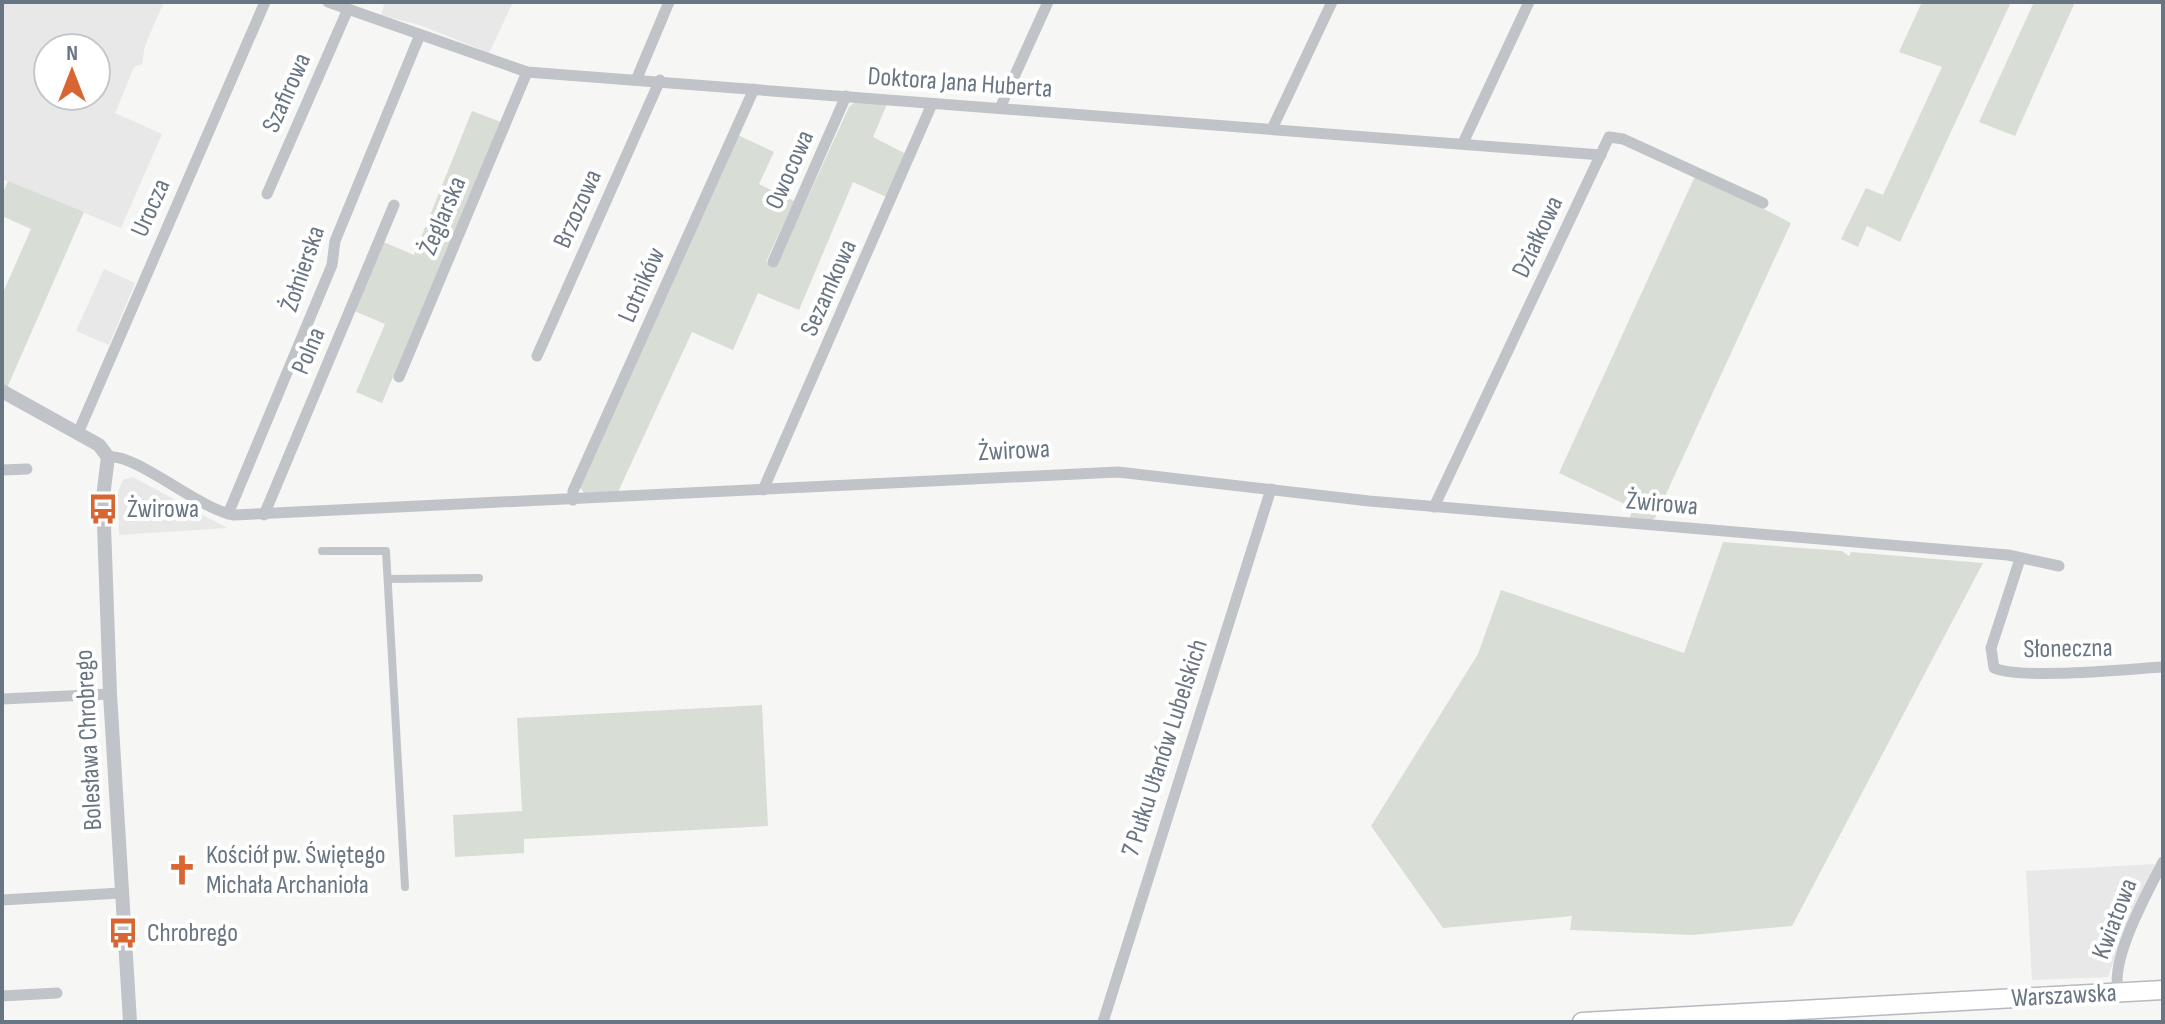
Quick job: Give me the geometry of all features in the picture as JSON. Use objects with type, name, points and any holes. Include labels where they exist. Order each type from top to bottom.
[{"type":"main road","name":"Warszawska","points":[[1582,1022],[1691,1019],[2163,990]]},
{"type":"street","name":"Urocza","points":[[78,433],[265,2]]},
{"type":"street","name":"Doktora Jana Huberta","points":[[328,2],[419,37],[527,72],[637,78],[932,104],[1601,155]]},
{"type":"street","points":[[637,78],[669,2]]},
{"type":"street","points":[[1000,108],[1048,2]]},
{"type":"street","points":[[1272,129],[1332,2]]},
{"type":"street","points":[[1463,143],[1529,2]]},
{"type":"street","name":"Szafirowa","points":[[267,194],[348,9]]},
{"type":"street","name":"Żołnierska","points":[[228,514],[332,265],[335,241],[419,37]]},
{"type":"street","name":"Żeglarska","points":[[399,377],[527,72]]},
{"type":"street","name":"Brzozowa","points":[[537,356],[660,80]]},
{"type":"street","name":"Lotników","points":[[573,500],[573,491],[754,89]]},
{"type":"street","name":"Owocowa","points":[[773,262],[846,96]]},
{"type":"street","name":"Sezamkowa","points":[[763,490],[932,104]]},
{"type":"street","points":[[1601,155],[1609,137],[1623,139],[1763,203]]},
{"type":"street","name":"Działkowa","points":[[1434,507],[1601,155]]},
{"type":"street","name":"Polna","points":[[264,515],[394,205]]},
{"type":"street","name":"Żwirowa","points":[[2,391],[99,445],[108,457],[131,463],[228,514],[264,515],[1099,472],[1434,507],[2020,559],[2059,566]]},
{"type":"street","name":"Bolesława Chrobrego","points":[[108,457],[103,509],[110,694],[130,1022]]},
{"type":"street","points":[[2,470],[27,469]]},
{"type":"street","name":"7 Pułku Ułanów Lubelskich","points":[[1103,1022],[1271,489]]},
{"type":"street","points":[[322,551],[386,551],[405,887]]},
{"type":"street","name":"Słoneczna","points":[[2020,559],[1991,648],[1994,668],[2009,672],[2093,672],[2163,667]]},
{"type":"street","points":[[388,579],[479,578]]},
{"type":"street","points":[[2,699],[110,694]]},
{"type":"street","name":"Kwiatowa","points":[[2119,993],[2115,983],[2122,957],[2140,908],[2163,862]]},
{"type":"street","points":[[2,900],[120,893]]},
{"type":"street","points":[[2,996],[57,993]]},
{"type":"shaded area","points":[[2,2],[164,2],[145,45],[142,64],[134,67],[115,113],[162,134],[121,228],[2,179]]},
{"type":"shaded area","points":[[385,2],[513,2],[489,53],[423,26],[381,15]]},
{"type":"shaded area","points":[[1922,2],[2011,2],[1900,242],[1867,226],[1858,247],[1841,239],[1866,188],[1883,195],[1942,67],[1899,52]]},
{"type":"shaded area","points":[[2034,2],[2075,2],[2015,136],[1979,122]]},
{"type":"shaded area","points":[[855,102],[887,104],[873,137],[908,155],[889,198],[853,182],[799,310],[758,293],[733,350],[692,332],[618,492],[584,493],[580,487],[738,135],[774,152],[759,184],[794,201],[766,262],[776,267],[849,107]]},
{"type":"shaded area","points":[[472,111],[501,122],[382,403],[356,392],[385,324],[352,310],[381,241],[414,255]]},
{"type":"shaded area","points":[[1696,174],[1791,223],[1655,518],[1649,522],[1629,520],[1632,511],[1629,506],[1559,473]]},
{"type":"shaded area","points":[[8,181],[84,212],[7,388],[2,385],[2,295],[31,229],[2,216],[2,195]]},
{"type":"shaded area","points":[[104,269],[135,283],[109,345],[76,331]]},
{"type":"shaded area","points":[[133,477],[228,528],[119,535],[118,492],[123,480]]},
{"type":"shaded area","points":[[1723,542],[1842,551],[1849,556],[1851,552],[1983,563],[1792,926],[1692,935],[1570,930],[1572,916],[1443,928],[1371,826],[1478,654],[1501,590],[1684,653]]},
{"type":"shaded area","points":[[762,705],[768,826],[524,839],[524,853],[455,857],[453,815],[522,811],[517,718]]},
{"type":"shaded area","points":[[2155,864],[2131,915],[2108,977],[2032,980],[2026,871]]},
{"type":"place","name":"Żwirowa","points":[[103,509]]},
{"type":"place","name":"Kościół pw. Świętego Michała Archanioła","points":[[182,870]]},
{"type":"place","name":"Chrobrego","points":[[123,933]]}]
